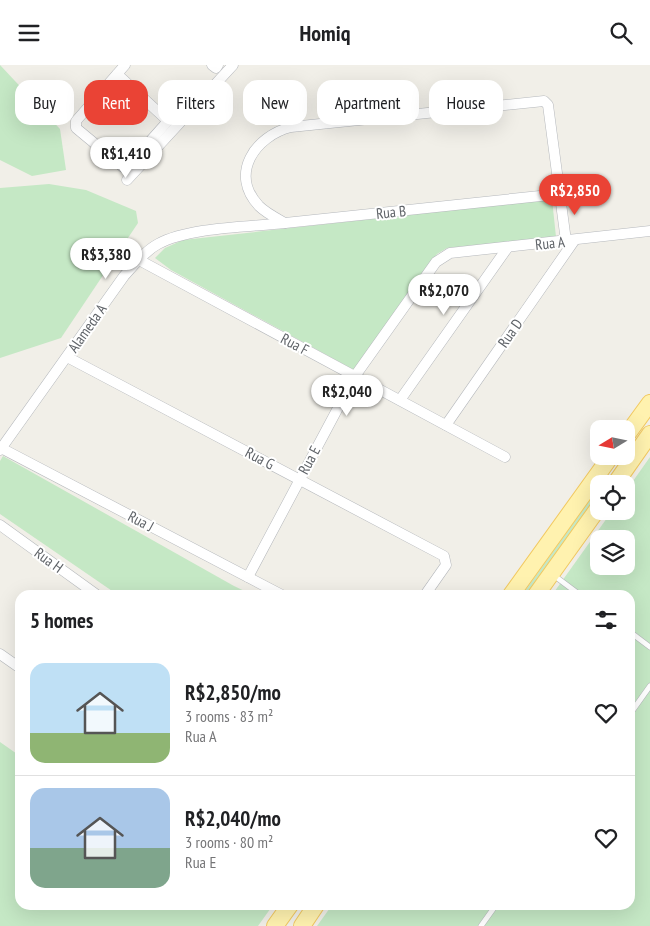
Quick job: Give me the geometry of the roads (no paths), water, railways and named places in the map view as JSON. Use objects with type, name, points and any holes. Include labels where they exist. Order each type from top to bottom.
[{"type":"main road","points":[[635,424],[650,403]]},
{"type":"main road","points":[[621,475],[650,434]]},
{"type":"main road","points":[[516,590],[605,465]]},
{"type":"main road","points":[[540,590],[590,520]]},
{"type":"main road","points":[[275,926],[286,910]]},
{"type":"main road","points":[[302,926],[313,910]]},
{"type":"street","points":[[117,74],[168,121],[129,165],[123,167],[76,128],[76,121],[117,74],[125,65]]},
{"type":"street","points":[[212,65],[216,68],[218,65]]},
{"type":"street","points":[[127,180],[234,65]]},
{"type":"street","points":[[284,223],[259,205],[249,189],[247,178],[248,167],[257,145],[265,138],[282,129],[540,100],[548,105],[559,194],[570,241]]},
{"type":"street","name":"Rua B","points":[[284,223],[559,194]]},
{"type":"street","name":"Alameda A","points":[[1,449],[124,276],[138,260],[157,244],[183,235],[284,223]]},
{"type":"street","name":"Rua A","points":[[450,253],[650,231]]},
{"type":"street","name":"Rua D","points":[[446,425],[570,241]]},
{"type":"street","points":[[400,400],[508,247]]},
{"type":"street","name":"Rua E","points":[[248,577],[355,377],[436,262],[450,253]]},
{"type":"street","name":"Rua F","points":[[138,260],[505,457]]},
{"type":"street","name":"Rua G","points":[[67,357],[441,554],[446,559],[446,565],[428,590]]},
{"type":"street","name":"Rua J","points":[[1,449],[273,590]]},
{"type":"street","name":"Rua H","points":[[0,525],[91,590]]},
{"type":"street","points":[[0,654],[15,664]]},
{"type":"lane","points":[[551,574],[573,590]]},
{"type":"lane","points":[[635,636],[650,647]]},
{"type":"lane","points":[[635,707],[650,686]]},
{"type":"lane","points":[[481,926],[492,910]]}]
